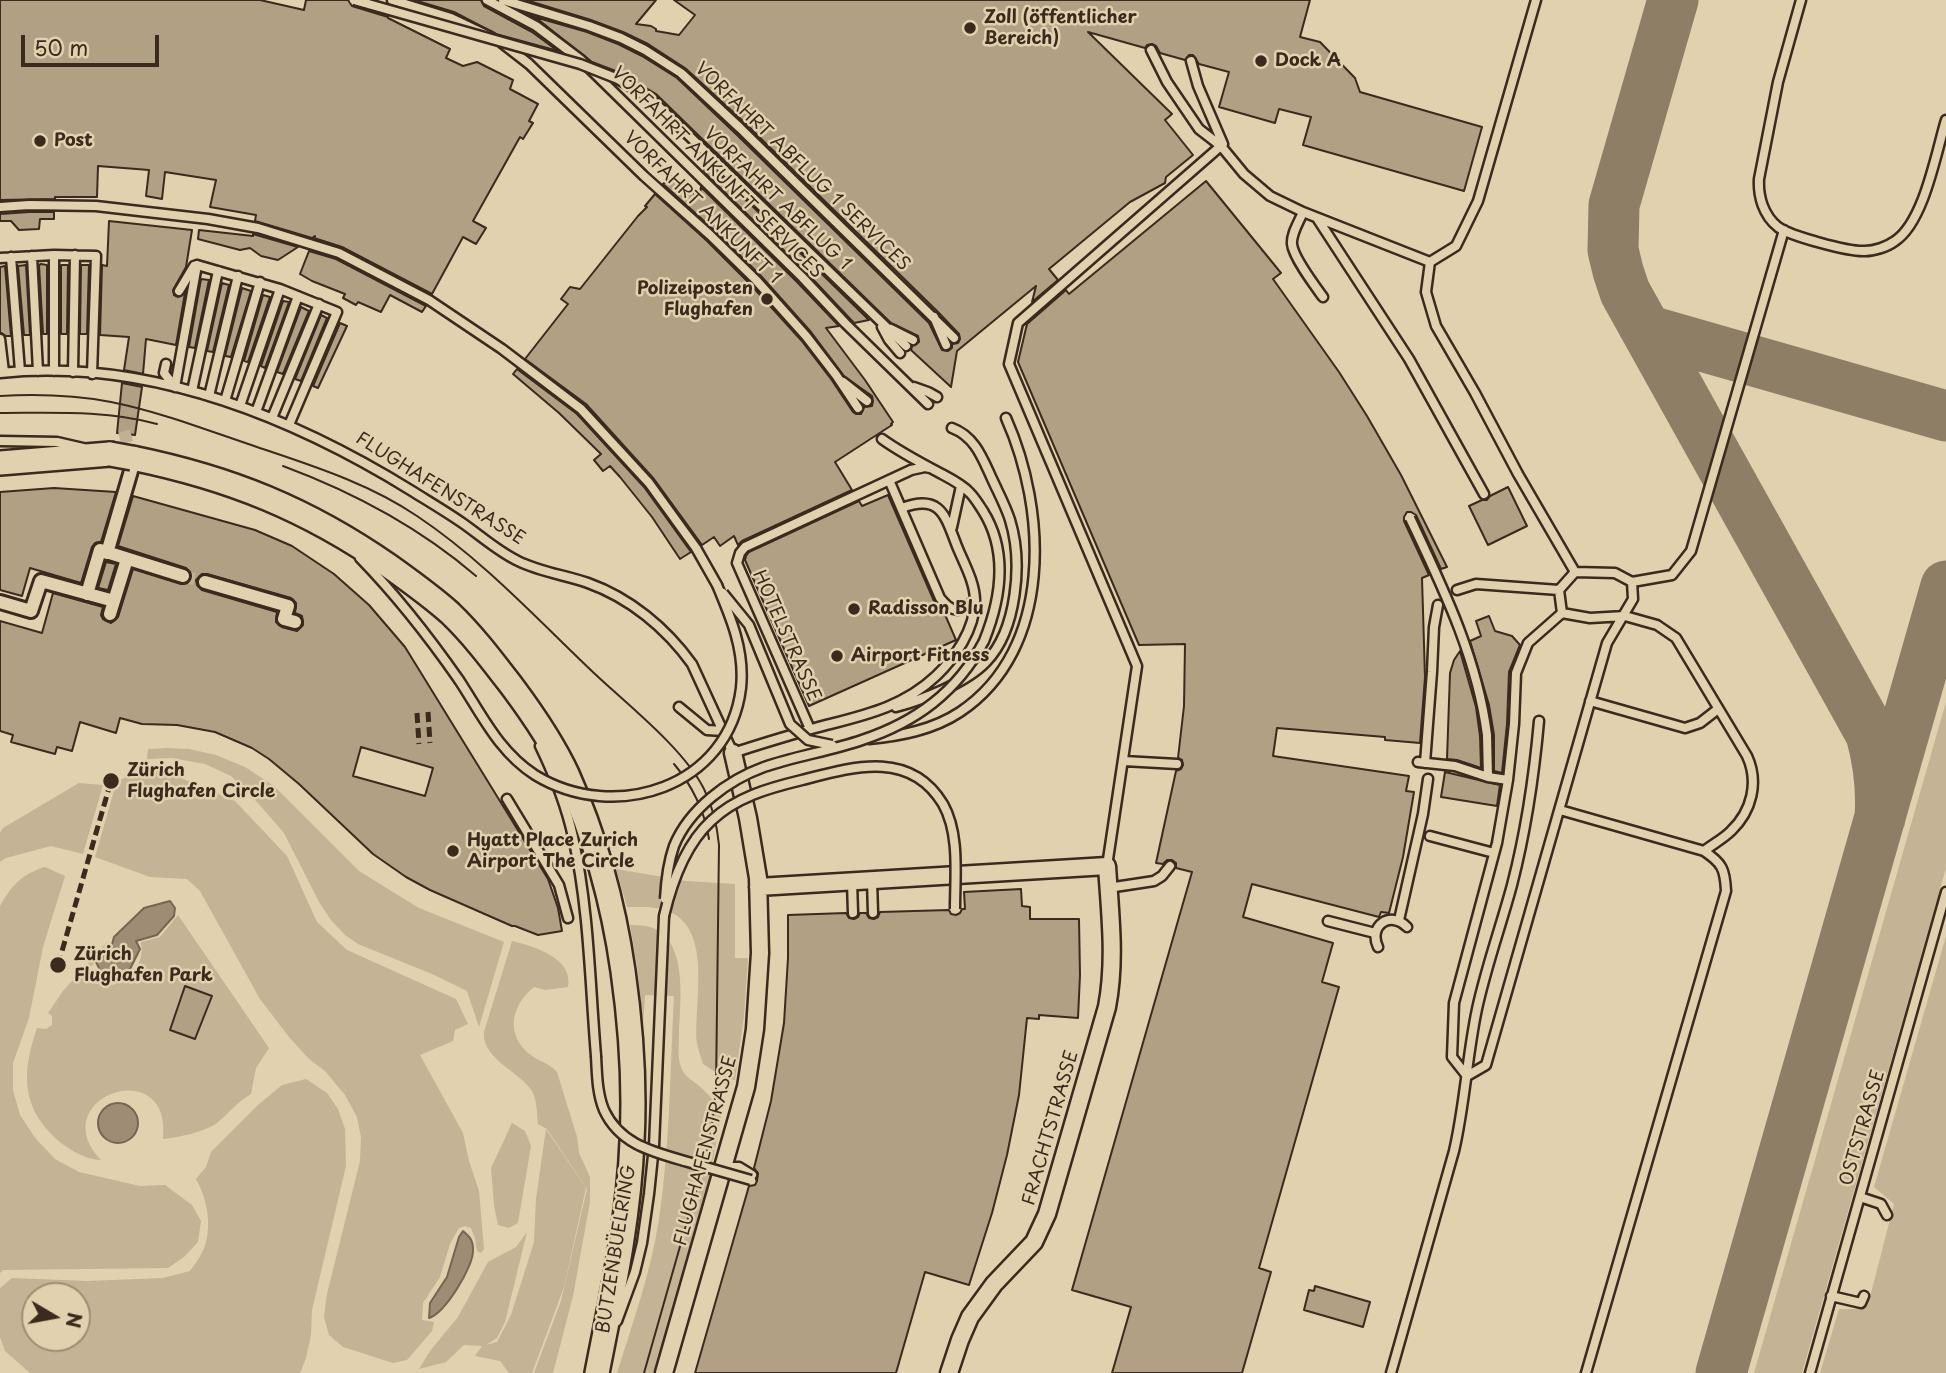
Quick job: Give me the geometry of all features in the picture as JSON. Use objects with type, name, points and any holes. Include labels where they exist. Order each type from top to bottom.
[{"type":"main road","name":"BUTZENBÜELRING","points":[[0,463],[110,454],[216,479],[297,510],[350,540],[428,594],[465,629],[541,727],[567,774],[591,858],[615,918],[631,1046],[633,1140],[622,1246],[598,1373]]},
{"type":"street","points":[[107,553],[133,464]]},
{"type":"street","points":[[87,594],[100,550],[183,576]]},
{"type":"street","points":[[0,602],[32,611],[41,581],[87,594],[112,608],[127,559]]},
{"type":"street","points":[[205,582],[288,606],[284,619],[295,622]]},
{"type":"street","name":"FLUGHAFENSTRASSE","points":[[664,1373],[746,1087],[755,1030],[760,953],[758,887],[748,818],[733,753]]},
{"type":"street","points":[[758,887],[1107,866]]},
{"type":"street","name":"FRACHTSTRASSE","points":[[949,1373],[971,1317],[994,1284],[1034,1242],[1047,1214],[1107,1007],[1113,964],[1107,866]]},
{"type":"lane","name":"VORFAHRT ABFLUG 1","points":[[354,0],[580,64],[618,79],[651,99],[880,321]]},
{"type":"lane","name":"VORFAHRT ANKUNFT 1","points":[[393,0],[476,29],[509,48],[756,280],[806,336],[836,375]]},
{"type":"lane","name":"VORFAHRT ANKUNFT SERVICES","points":[[487,0],[536,26],[581,60],[928,404]]},
{"type":"lane","name":"VORFAHRT ABFLUG 1 SERVICES","points":[[503,0],[589,26],[645,50],[681,73],[954,338]]},
{"type":"lane","points":[[1430,262],[1456,246],[1478,201],[1536,0]]},
{"type":"lane","points":[[1801,0],[1777,82],[1759,179],[1762,205],[1778,227],[1850,251],[1866,251],[1895,241],[1908,228],[1919,210],[1946,120]]},
{"type":"lane","points":[[1151,50],[1167,82],[1199,129],[1222,145],[1256,185],[1282,204],[1430,262]]},
{"type":"lane","points":[[1191,61],[1222,145]]},
{"type":"lane","points":[[1107,866],[1138,666],[1009,365],[1018,323],[1222,145]]},
{"type":"lane","points":[[0,207],[96,206],[208,219],[258,228],[338,253],[429,300],[502,349],[581,409],[649,483],[696,548],[717,585],[735,629],[741,660],[741,688],[734,715],[721,741],[706,760],[684,778],[654,791],[628,796],[594,796],[568,790],[534,774],[502,746],[459,680],[383,582],[350,548],[297,510]]},
{"type":"lane","points":[[1303,212],[1292,245],[1311,281],[1323,297]]},
{"type":"lane","points":[[1317,218],[1409,359],[1484,494]]},
{"type":"lane","points":[[1562,613],[1559,590],[1575,572],[1615,573],[1632,582],[1672,575],[1691,551],[1784,230]]},
{"type":"lane","points":[[54,255],[54,371]]},
{"type":"lane","points":[[73,372],[75,255]]},
{"type":"lane","points":[[32,256],[38,371]]},
{"type":"lane","points":[[0,258],[96,256],[92,374]]},
{"type":"lane","points":[[11,257],[20,371]]},
{"type":"lane","points":[[1430,262],[1426,292],[1436,326],[1575,572]]},
{"type":"lane","points":[[197,265],[260,282],[337,312],[289,425]]},
{"type":"lane","points":[[179,291],[197,265]]},
{"type":"lane","points":[[175,387],[197,265]]},
{"type":"lane","points":[[192,391],[218,271]]},
{"type":"lane","points":[[209,396],[238,276]]},
{"type":"lane","points":[[225,401],[260,282]]},
{"type":"lane","points":[[240,406],[279,289]]},
{"type":"lane","points":[[256,412],[298,296]]},
{"type":"lane","points":[[272,418],[319,304]]},
{"type":"lane","points":[[932,314],[946,345]]},
{"type":"lane","points":[[880,321],[906,346],[889,340],[880,321]]},
{"type":"lane","points":[[0,339],[2,372]]},
{"type":"lane","points":[[166,364],[164,373],[175,387]]},
{"type":"lane","name":"FLUGHAFENSTRASSE","points":[[2,372],[73,372],[130,378],[175,387],[240,406],[329,444],[402,485],[518,561],[538,570],[588,583],[635,607],[683,651],[692,664],[733,753]]},
{"type":"lane","points":[[836,375],[867,401]]},
{"type":"lane","points":[[836,375],[858,408]]},
{"type":"lane","points":[[911,386],[937,397]]},
{"type":"lane","points":[[598,1373],[635,1272],[646,1219],[654,1146],[666,877],[674,846],[684,828],[704,804],[723,788],[755,771],[842,745],[896,737],[938,723],[960,712],[995,679],[1022,633],[1031,598],[1034,537],[1023,466],[1006,418]]},
{"type":"lane","points":[[876,712],[926,698],[971,674],[983,665],[999,644],[1010,614],[1016,566],[1010,519],[977,448],[964,433],[952,428]]},
{"type":"lane","points":[[862,740],[913,717],[961,678],[984,641],[997,598],[1000,568],[996,538],[971,493],[882,439]]},
{"type":"lane","points":[[0,441],[57,442],[110,454]]},
{"type":"lane","name":"HOTELSTRASSE","points":[[810,729],[737,563],[738,559],[745,547],[889,480],[919,468],[930,468]]},
{"type":"lane","points":[[889,480],[940,598],[948,608],[966,608],[975,600],[971,579],[946,516],[934,507],[922,503],[902,508]]},
{"type":"lane","points":[[951,528],[961,485]]},
{"type":"lane","points":[[1409,519],[1447,596],[1475,674],[1487,735],[1488,776]]},
{"type":"lane","points":[[1467,1076],[1486,1065],[1607,643],[1633,599],[1632,582]]},
{"type":"lane","points":[[1457,590],[1476,584],[1559,590]]},
{"type":"lane","points":[[717,585],[748,625],[790,724],[808,740],[824,745],[842,745]]},
{"type":"lane","name":"HOTELSTRASSE","points":[[733,753],[876,712],[913,694],[948,663],[964,638],[975,600]]},
{"type":"lane","points":[[1438,605],[1421,762],[1455,766],[1507,780]]},
{"type":"lane","points":[[1562,613],[1590,618],[1625,616],[1657,625],[1676,638],[1754,772],[1754,788],[1741,820],[1730,833],[1704,851]]},
{"type":"lane","points":[[1467,1076],[1452,1057],[1454,1003],[1494,853],[1514,724],[1516,673],[1528,643],[1562,613]]},
{"type":"lane","points":[[501,672],[548,764],[573,837],[591,858],[583,909],[599,1088],[603,1105],[614,1125],[624,1136],[648,1150],[751,1177],[739,1167],[724,1167]]},
{"type":"lane","points":[[1590,701],[1685,728],[1700,723],[1718,709]]},
{"type":"lane","points":[[679,708],[707,730],[723,731]]},
{"type":"lane","points":[[1391,1373],[1460,1126],[1477,1007],[1512,885],[1525,825],[1539,721]]},
{"type":"lane","points":[[1124,761],[1177,764]]},
{"type":"lane","points":[[664,916],[668,897],[686,854],[697,835],[722,811],[768,789],[867,765],[890,768],[915,777],[931,789],[944,807],[952,826],[956,909],[957,876]]},
{"type":"lane","points":[[1399,920],[1428,779]]},
{"type":"lane","points":[[507,799],[559,885],[568,918]]},
{"type":"lane","points":[[1560,810],[1704,851],[1718,860],[1725,874],[1726,891],[1586,1373]]},
{"type":"lane","points":[[1430,836],[1494,853]]},
{"type":"lane","points":[[1108,888],[1154,881],[1170,866]]},
{"type":"lane","points":[[872,881],[873,913]]},
{"type":"lane","points":[[852,882],[853,913]]},
{"type":"lane","name":"OSTSTRASSE","points":[[1810,1373],[1946,892]]},
{"type":"lane","points":[[1378,947],[1375,933],[1387,920],[1399,920],[1407,927]]},
{"type":"lane","points":[[1328,921],[1375,933]]},
{"type":"lane","points":[[1860,1197],[1881,1204],[1887,1215]]},
{"type":"lane","points":[[1832,1296],[1861,1303],[1864,1296]]},
{"type":"shaded area","points":[[1946,702],[1946,868],[1802,1373],[1754,1373]]},
{"type":"shaded area","points":[[148,749],[189,749],[216,755],[245,767],[274,786],[359,871],[419,908],[504,942],[479,1027],[467,991],[358,944],[345,935],[319,902],[284,833],[231,776],[205,764],[172,758],[147,759]]},
{"type":"shaded area","points":[[141,768],[143,774],[152,772],[153,768],[160,769],[235,801],[287,856],[317,922],[347,950],[456,999],[468,1024],[455,1030],[453,1041],[420,1055],[463,1133],[479,1191],[484,1249],[481,1253],[477,1251],[471,1228],[459,1228],[450,1244],[440,1277],[423,1303],[422,1320],[434,1322],[432,1331],[407,1360],[393,1363],[343,1347],[329,1335],[324,1317],[327,1294],[360,1161],[361,1137],[357,1117],[345,1095],[325,1071],[309,1059],[289,1037],[260,999],[200,891],[187,879],[150,877],[95,857],[117,780]]},
{"type":"shaded area","points":[[79,783],[103,785],[83,854],[51,846],[0,862],[0,833],[3,828]]},
{"type":"shaded area","points":[[45,867],[65,876],[43,947],[29,1018],[13,1063],[13,1090],[20,1115],[36,1139],[55,1159],[79,1172],[140,1186],[165,1185],[192,1205],[201,1221],[198,1242],[184,1257],[168,1268],[3,1270],[0,1273],[0,906],[18,881]]},
{"type":"shaded area","points":[[616,869],[686,881],[735,884],[735,958],[748,958],[744,1016],[735,1080],[726,1079],[703,1064],[699,1051],[698,968],[691,932],[681,919],[665,910],[627,907]]},
{"type":"shaded area","points":[[170,901],[175,908],[174,916],[157,935],[136,941],[140,949],[130,969],[114,976],[101,972],[96,962],[111,948],[114,937],[144,908]]},
{"type":"shaded area","points":[[178,915],[269,1048],[256,1068],[251,1094],[217,1123],[192,1134],[163,1139],[160,1112],[149,1096],[132,1091],[113,1093],[97,1103],[87,1118],[87,1138],[101,1160],[85,1157],[61,1143],[48,1130],[38,1118],[32,1104],[27,1076],[37,1028],[46,1029],[52,1025],[52,1016],[48,1013],[63,991],[107,942],[108,946],[90,968],[93,974],[113,985],[139,964],[141,942],[160,937]]},
{"type":"shaded area","points":[[630,925],[646,926],[660,932],[670,942],[676,956],[681,989],[678,1051],[682,1070],[703,1089],[721,1116],[709,1181],[654,1373],[617,1373],[656,1239],[668,1136],[674,996],[645,995],[643,1024]]},
{"type":"shaded area","points":[[1946,936],[1946,1373],[1820,1373],[1839,1309],[1865,1309],[1871,1293],[1894,1204],[1874,1187]]},
{"type":"shaded area","points":[[512,941],[550,955],[565,968],[568,977],[568,987],[545,990],[534,987],[527,993],[517,1008],[514,1025],[515,1034],[525,1050],[557,1072],[577,1137],[579,1153],[590,1177],[590,1202],[573,1296],[553,1373],[534,1373],[561,1301],[587,1189],[547,1129],[538,1124],[532,1091],[495,1057],[485,1041],[484,1032]]},
{"type":"shaded area","points":[[306,1079],[327,1093],[338,1109],[345,1129],[346,1166],[312,1310],[311,1335],[306,1358],[300,1373],[30,1373],[5,1351],[0,1337],[0,1288],[12,1278],[87,1281],[163,1278],[190,1271],[204,1249],[208,1229],[206,1203],[196,1179],[206,1167],[211,1152],[282,1085]]},
{"type":"shaded area","points":[[118,1103],[126,1104],[132,1109],[137,1115],[137,1131],[132,1137],[126,1142],[118,1143],[110,1142],[104,1137],[99,1131],[98,1123],[99,1115],[104,1109],[110,1104]]},
{"type":"shaded area","points":[[512,1123],[525,1131],[531,1146],[518,1223],[509,1228],[498,1225],[491,1168]]},
{"type":"shaded area","points":[[546,1129],[586,1188],[564,1287],[532,1373],[509,1373],[500,1361],[475,1356],[482,1346],[464,1345],[446,1362],[419,1369],[458,1317],[488,1262],[516,1247],[527,1232],[505,1322],[497,1338],[486,1345],[497,1342],[511,1315],[534,1242],[536,1199]]},
{"type":"shaded area","points":[[463,1231],[469,1237],[473,1250],[469,1267],[443,1308],[429,1318],[430,1303],[447,1277]]},
{"type":"building","points":[[0,0],[260,0],[304,10],[306,0],[348,0],[352,6],[388,17],[450,49],[446,58],[463,66],[477,62],[513,80],[510,89],[538,104],[529,121],[533,123],[523,139],[520,137],[473,221],[486,228],[476,244],[463,237],[432,294],[342,247],[314,238],[315,236],[312,238],[255,221],[256,215],[210,207],[216,180],[165,172],[162,199],[146,196],[149,170],[98,166],[97,197],[0,200]]},
{"type":"building","points":[[414,0],[481,0],[484,6],[532,32],[558,51],[496,34],[454,12]]},
{"type":"building","points":[[526,0],[656,0],[636,24],[679,35],[695,15],[674,0],[1310,0],[1300,37],[1320,42],[1355,78],[1360,92],[1482,127],[1464,191],[1303,145],[1311,117],[1279,109],[1275,123],[1219,107],[1229,72],[1199,64],[1193,55],[1189,55],[1185,60],[1160,53],[1152,44],[1145,48],[1088,32],[1172,114],[1165,120],[1193,155],[1166,177],[1165,183],[1130,202],[1049,269],[1058,280],[1032,302],[1036,286],[957,351],[951,387],[911,350],[912,346],[919,342],[918,336],[891,323],[656,94],[621,73],[592,62],[540,21],[528,15],[618,44],[677,78],[929,323],[942,350],[948,351],[952,344],[958,343],[959,334],[938,312],[685,68],[648,44],[623,32]]},
{"type":"building","points":[[706,161],[869,320],[854,323],[704,172]]},
{"type":"building","points":[[672,176],[699,198],[701,187],[839,326],[826,328],[893,422],[835,462],[852,490],[738,545],[734,536],[720,546],[714,537],[702,545],[654,479],[586,404],[525,359],[568,304],[561,299],[570,287],[580,289],[655,194],[751,285],[801,340],[853,412],[861,414],[864,407],[872,406],[872,396],[844,376],[811,332],[761,276],[663,184]]},
{"type":"building","points":[[1206,181],[1281,273],[1273,279],[1367,416],[1401,475],[1447,567],[1441,569],[1416,515],[1407,512],[1404,521],[1429,575],[1422,578],[1425,677],[1420,743],[1385,740],[1385,737],[1277,728],[1273,756],[1409,776],[1406,791],[1414,792],[1403,857],[1389,913],[1381,912],[1379,917],[1252,884],[1243,917],[1333,943],[1322,982],[1339,987],[1259,1268],[1271,1272],[1242,1373],[1112,1373],[1131,1307],[1072,1290],[1192,872],[1176,868],[1176,863],[1172,860],[1163,864],[1156,863],[1176,771],[1183,765],[1178,758],[1184,706],[1185,644],[1139,645],[1018,362],[1027,324],[1066,290],[1069,294]]},
{"type":"building","points":[[54,212],[54,219],[40,219],[39,229],[19,230],[11,221],[0,221],[0,214]]},
{"type":"building","points":[[109,221],[192,230],[186,267],[173,290],[178,297],[185,293],[176,345],[146,339],[143,374],[124,370],[129,337],[100,335],[102,265],[107,266]]},
{"type":"building","points":[[199,230],[253,234],[298,247],[278,260],[261,256],[250,248],[240,250],[198,239]]},
{"type":"building","points":[[309,251],[336,259],[426,306],[422,312],[390,295],[381,312],[358,302],[356,305],[343,298],[345,294],[300,274]]},
{"type":"building","points":[[41,264],[47,265],[47,334],[43,334]]},
{"type":"building","points":[[26,265],[30,335],[24,335],[18,266]]},
{"type":"building","points":[[61,265],[68,265],[67,334],[61,334]]},
{"type":"building","points":[[81,265],[89,265],[87,334],[80,334]]},
{"type":"building","points":[[5,266],[11,336],[0,332],[0,267]]},
{"type":"building","points":[[201,279],[209,280],[195,348],[189,347]]},
{"type":"building","points":[[222,283],[229,285],[213,352],[207,351]]},
{"type":"building","points":[[242,288],[251,291],[231,357],[225,356]]},
{"type":"building","points":[[263,295],[270,297],[248,362],[244,361]]},
{"type":"building","points":[[283,301],[289,302],[265,368],[261,366]]},
{"type":"building","points":[[301,307],[309,311],[283,374],[277,372]]},
{"type":"building","points":[[321,315],[327,318],[301,381],[295,379]]},
{"type":"building","points":[[340,323],[347,326],[318,388],[313,386]]},
{"type":"building","points":[[517,369],[577,414],[644,487],[691,552],[680,559],[652,517],[620,477],[610,466],[603,471],[594,460],[601,454],[513,374]]},
{"type":"building","points":[[122,383],[142,387],[135,435],[117,433]]},
{"type":"building","points":[[1508,487],[1527,526],[1488,545],[1469,506],[1487,500]]},
{"type":"building","points":[[54,488],[116,492],[101,542],[92,547],[81,583],[30,568],[22,596],[0,590],[0,492]]},
{"type":"building","name":"Radisson Blu","points":[[888,495],[934,601],[943,610],[956,640],[809,706],[745,560],[746,556],[749,552],[859,501],[862,506]]},
{"type":"building","points":[[133,496],[255,530],[292,546],[334,574],[369,605],[405,647],[548,879],[558,908],[562,931],[538,935],[512,926],[406,877],[373,854],[269,759],[252,748],[215,732],[177,725],[142,724],[120,718],[116,733],[80,722],[72,751],[57,747],[55,754],[11,742],[13,735],[0,731],[0,621],[42,633],[53,593],[103,607],[103,619],[111,623],[118,617],[133,569],[181,584],[188,583],[191,579],[191,573],[186,568],[118,546]],"holes":[[[202,574],[291,598],[296,603],[295,613],[302,616],[303,625],[297,631],[282,627],[276,622],[277,612],[202,590],[196,580]],[[361,747],[433,768],[425,796],[353,776]]]},
{"type":"building","points":[[106,562],[116,564],[108,590],[98,588]]},
{"type":"building","points":[[1489,616],[1495,631],[1512,636],[1520,645],[1509,672],[1502,773],[1494,771],[1494,735],[1489,705],[1470,641],[1481,636],[1476,621]]},
{"type":"building","points":[[1460,651],[1476,707],[1481,768],[1447,759],[1450,673]]},
{"type":"building","points":[[1445,772],[1500,785],[1497,806],[1441,797]]},
{"type":"building","points":[[1021,889],[1022,906],[1030,907],[1030,919],[1079,919],[1078,1018],[1039,1015],[1039,1019],[1027,1018],[1019,1095],[1007,1155],[969,1285],[925,1272],[896,1373],[695,1373],[749,1186],[755,1185],[757,1181],[758,1173],[754,1168],[771,1101],[784,1023],[788,915],[846,913],[849,918],[854,919],[860,913],[866,913],[869,918],[874,919],[880,912],[949,910],[956,915],[965,909],[964,892]]},
{"type":"building","points":[[185,986],[212,996],[195,1039],[170,1030]]},
{"type":"building","points":[[1315,1286],[1370,1302],[1363,1327],[1304,1310],[1309,1290],[1314,1291]]},
{"type":"taxiway","points":[[1673,0],[1614,205],[1613,250],[1618,271],[1625,292],[1871,734],[1879,776],[1880,818]]},
{"type":"taxiway","points":[[1646,330],[1946,416]]},
{"type":"taxiway","points":[[1721,1373],[1946,586]]},
{"type":"tunnel","points":[[124,431],[132,461]]},
{"type":"tunnel","points":[[183,576],[205,582]]},
{"type":"tram line","points":[[0,396],[83,398],[148,411],[319,468],[398,504],[441,533],[487,571],[655,728],[695,774],[712,809],[719,845],[716,1088],[706,1155],[644,1373]]},
{"type":"tram line","points":[[0,413],[99,414],[157,424]]},
{"type":"tram line","points":[[283,466],[335,487],[384,512],[432,542],[476,576]]},
{"type":"tram line","points":[[674,764],[697,799],[709,839]]},
{"type":"railway","points":[[428,712],[430,743]]},
{"type":"railway","points":[[417,713],[419,744]]},
{"type":"railway","points":[[58,965],[111,781]]},
{"type":"place","name":"Zoll (öffentlicher Bereich)","points":[[970,28]]},
{"type":"place","name":"Dock A","points":[[1261,61]]},
{"type":"place","name":"Post","points":[[40,141]]},
{"type":"place","name":"Polizeiposten Flughafen","points":[[767,299]]},
{"type":"place","name":"Radisson Blu","points":[[854,609]]},
{"type":"place","name":"Airport Fitness","points":[[837,656]]},
{"type":"place","name":"Zürich Flughafen Circle","points":[[111,781]]},
{"type":"place","name":"Hyatt Place Zurich Airport The Circle","points":[[453,851]]},
{"type":"place","name":"Zürich Flughafen Park","points":[[58,965]]}]
